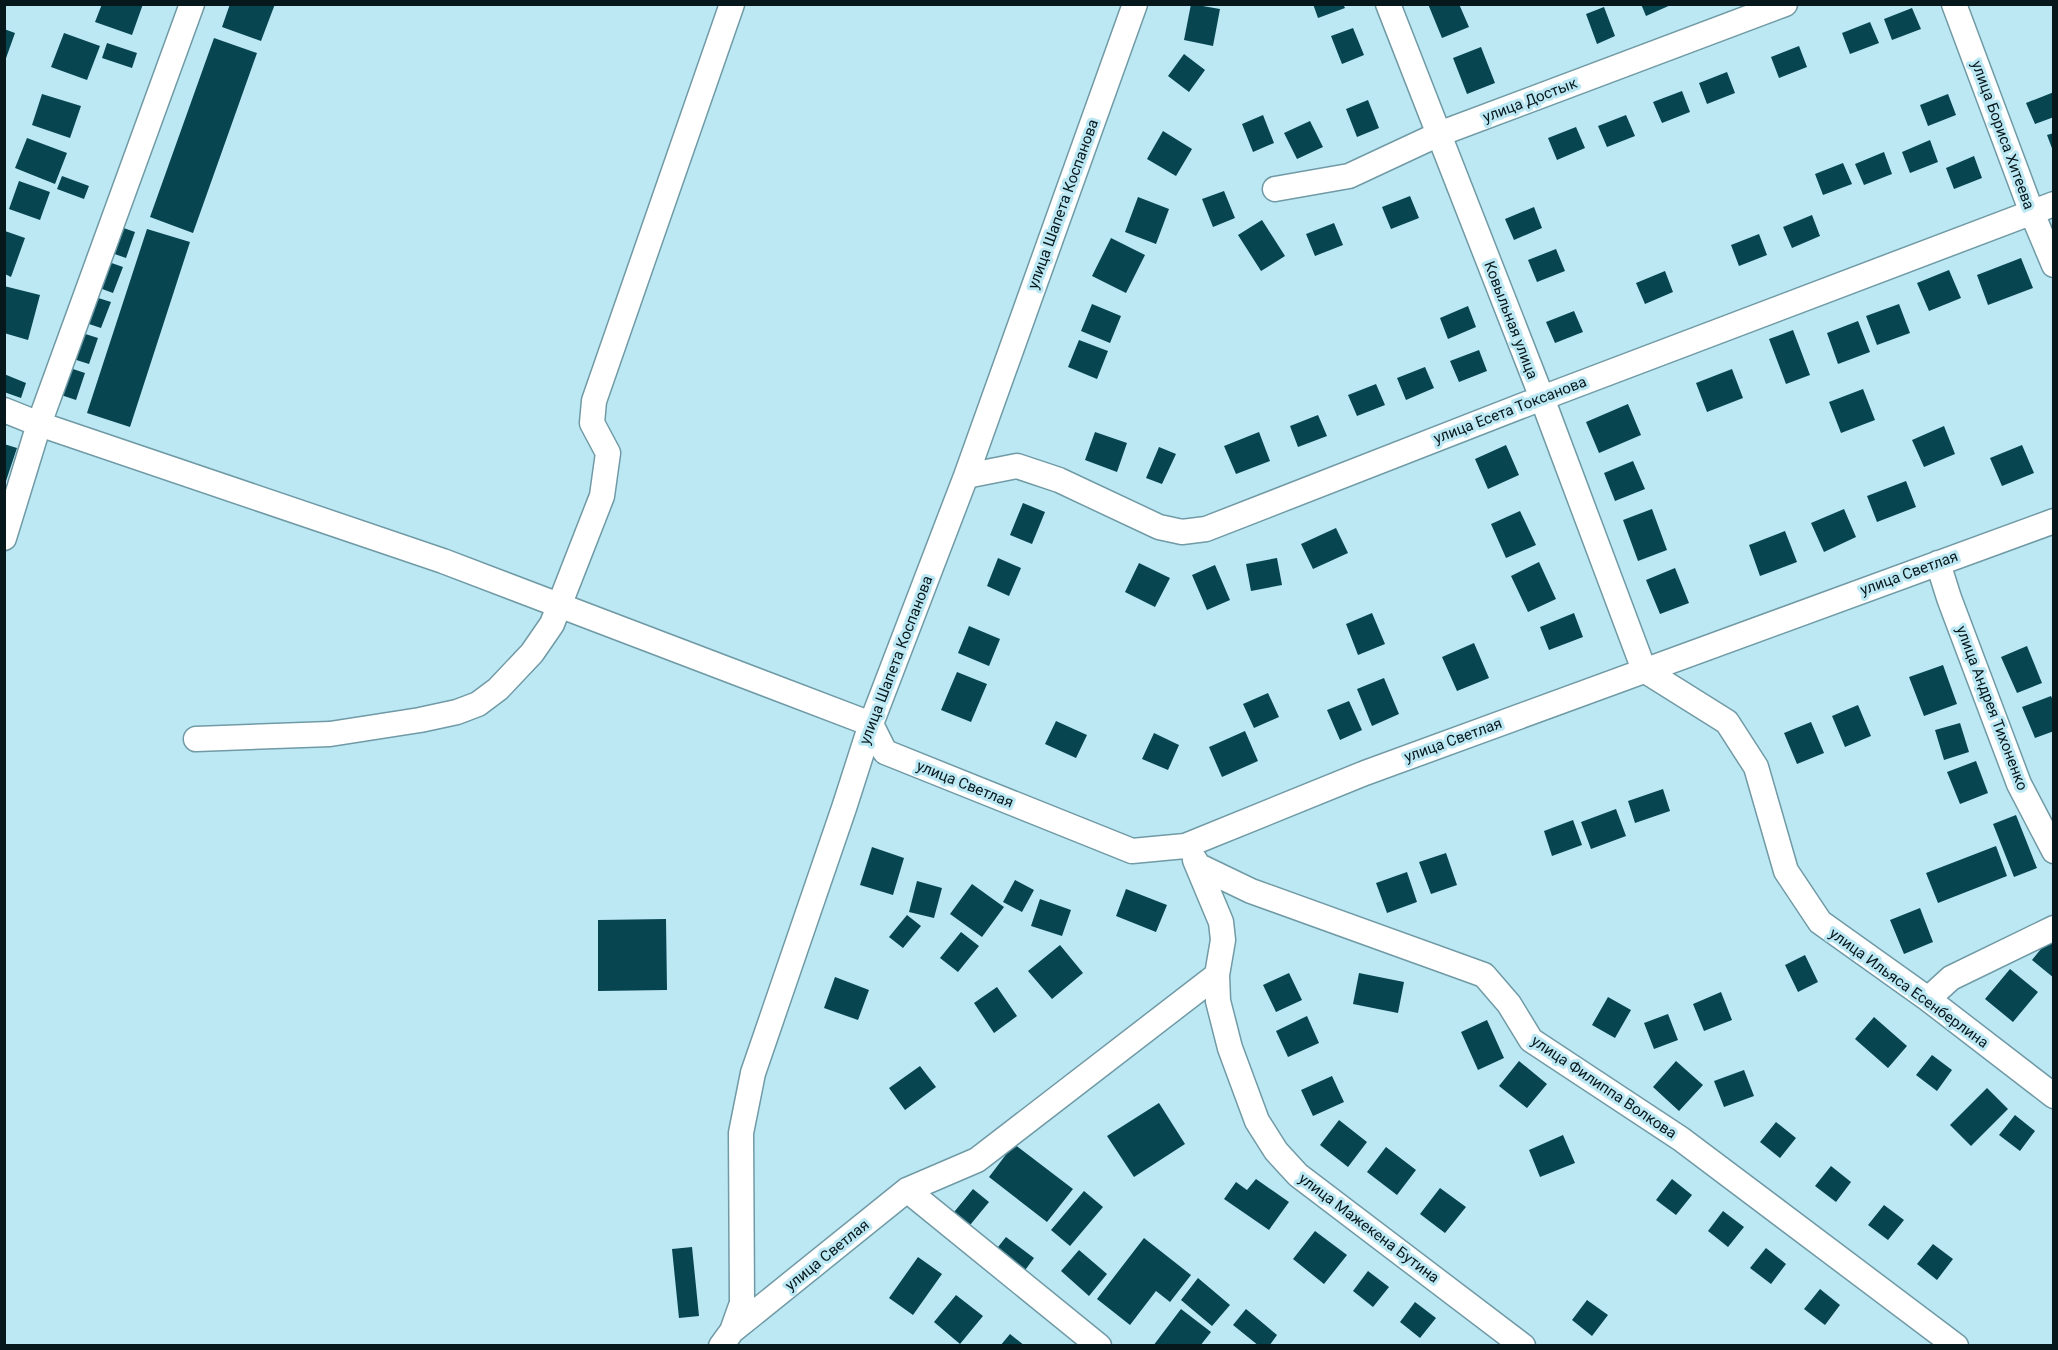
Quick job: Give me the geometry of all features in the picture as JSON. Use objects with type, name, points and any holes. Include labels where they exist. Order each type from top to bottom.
[{"type":"street","points":[[4,538],[10,499],[192,4]]},
{"type":"street","points":[[196,739],[330,734],[457,712],[478,704],[498,689],[532,653],[552,624],[602,496],[608,453],[591,423],[594,400],[732,4]]},
{"type":"street","name":"улица Шапета Коспанова","points":[[727,1338],[742,1303],[741,1133],[753,1073],[844,808],[870,724],[966,476],[1135,4]]},
{"type":"street","name":"Ковыльная улица","points":[[1388,4],[1542,398],[1644,670]]},
{"type":"street","name":"улица Достык","points":[[1275,189],[1349,176],[1438,134],[1785,4]]},
{"type":"street","name":"улица Бориса Хитеева","points":[[1954,4],[2043,209],[2054,265]]},
{"type":"street","name":"улица Есета Токсанова","points":[[966,476],[1017,466],[1059,480],[1159,527],[1182,532],[1206,529],[1542,398],[2043,209]]},
{"type":"street","points":[[4,410],[39,424],[443,561],[870,724]]},
{"type":"street","name":"улица Светлая","points":[[870,724],[885,752],[1132,851],[1185,846],[1365,773],[2054,520]]},
{"type":"street","name":"улица Андрея Тихоненко","points":[[1938,563],[2019,784],[2054,851]]},
{"type":"street","name":"улица Ильяса Есенберлина","points":[[1644,670],[1727,722],[1756,767],[1786,871],[1820,922],[1928,999],[2054,1096]]},
{"type":"street","name":"улица Мажекена Бутина","points":[[1185,846],[1199,866],[1221,922],[1222,940],[1217,975],[1218,1001],[1230,1048],[1257,1120],[1276,1151],[1298,1175],[1524,1346]]},
{"type":"street","name":"улица Филиппа Волкова","points":[[1199,866],[1251,891],[1484,975],[1509,1004],[1531,1040],[1681,1139],[1956,1346]]},
{"type":"street","points":[[1928,999],[1951,978],[2054,928]]},
{"type":"street","name":"улица Светлая","points":[[727,1338],[907,1190],[977,1160],[1217,975]]},
{"type":"street","points":[[907,1190],[1099,1346]]},
{"type":"building","points":[[102,4],[143,4],[132,35],[95,22]]},
{"type":"building","points":[[230,4],[275,4],[261,41],[222,27]]},
{"type":"building","points":[[1191,4],[1220,9],[1213,46],[1184,40]]},
{"type":"building","points":[[1313,4],[1343,4],[1345,8],[1318,18]]},
{"type":"building","points":[[1428,4],[1459,4],[1469,27],[1442,38]]},
{"type":"building","points":[[1641,4],[1673,4],[1646,16]]},
{"type":"building","points":[[1604,7],[1615,36],[1597,44],[1586,14]]},
{"type":"building","points":[[1912,8],[1921,29],[1892,40],[1884,19]]},
{"type":"building","points":[[1870,22],[1879,43],[1850,54],[1842,33]]},
{"type":"building","points":[[1353,28],[1364,55],[1342,64],[1331,36]]},
{"type":"building","points":[[4,29],[15,33],[5,61],[4,61]]},
{"type":"building","points":[[64,33],[100,46],[87,80],[51,67]]},
{"type":"building","points":[[214,38],[257,53],[193,233],[150,217]]},
{"type":"building","points":[[107,43],[137,53],[132,68],[102,58]]},
{"type":"building","points":[[1799,46],[1807,67],[1779,78],[1771,57]]},
{"type":"building","points":[[1481,47],[1495,83],[1467,94],[1453,58]]},
{"type":"building","points":[[1184,54],[1205,70],[1189,92],[1168,76]]},
{"type":"building","points":[[1727,72],[1735,93],[1707,104],[1699,83]]},
{"type":"building","points":[[1682,91],[1690,112],[1662,123],[1653,102]]},
{"type":"building","points":[[2054,92],[2054,117],[2035,124],[2026,103]]},
{"type":"building","points":[[42,94],[81,106],[70,138],[32,125]]},
{"type":"building","points":[[1948,94],[1956,115],[1928,126],[1920,105]]},
{"type":"building","points":[[1368,100],[1379,128],[1357,137],[1346,109]]},
{"type":"building","points":[[1263,115],[1274,143],[1253,152],[1242,124]]},
{"type":"building","points":[[1626,115],[1635,136],[1607,147],[1598,126]]},
{"type":"building","points":[[1310,121],[1323,147],[1297,159],[1284,133]]},
{"type":"building","points":[[1576,127],[1585,148],[1557,160],[1548,138]]},
{"type":"building","points":[[1163,131],[1192,149],[1176,176],[1147,159]]},
{"type":"building","points":[[2054,133],[2054,151],[2053,151],[2047,135]]},
{"type":"building","points":[[27,138],[67,153],[55,184],[15,168]]},
{"type":"building","points":[[1930,140],[1938,162],[1910,173],[1902,152]]},
{"type":"building","points":[[1884,152],[1892,174],[1864,185],[1855,164]]},
{"type":"building","points":[[1974,156],[1982,178],[1954,189],[1946,168]]},
{"type":"building","points":[[1843,163],[1852,184],[1823,195],[1815,174]]},
{"type":"building","points":[[62,176],[89,186],[84,199],[57,189]]},
{"type":"building","points":[[19,181],[50,192],[40,220],[9,209]]},
{"type":"building","points":[[1224,191],[1235,218],[1213,227],[1202,199]]},
{"type":"building","points":[[1410,196],[1419,218],[1391,229],[1382,207]]},
{"type":"building","points":[[1138,197],[1169,209],[1156,244],[1125,232]]},
{"type":"building","points":[[1534,207],[1542,228],[1514,240],[1505,219]]},
{"type":"building","points":[[1812,215],[1820,236],[1792,248],[1783,227]]},
{"type":"building","points":[[1262,220],[1285,256],[1261,271],[1238,235]]},
{"type":"building","points":[[1334,223],[1343,245],[1315,256],[1306,234]]},
{"type":"building","points":[[115,225],[135,232],[126,258],[106,251]]},
{"type":"building","points":[[147,229],[190,242],[130,427],[87,413]]},
{"type":"building","points":[[5,231],[25,238],[11,277],[5,274]]},
{"type":"building","points":[[1759,234],[1767,255],[1739,266],[1731,245]]},
{"type":"building","points":[[1111,238],[1145,255],[1126,293],[1092,276]]},
{"type":"building","points":[[1556,249],[1565,271],[1537,282],[1528,260]]},
{"type":"building","points":[[2021,258],[2033,288],[1988,305],[1977,275]]},
{"type":"building","points":[[103,260],[123,267],[113,293],[94,286]]},
{"type":"building","points":[[1949,270],[1961,298],[1929,311],[1917,283]]},
{"type":"building","points":[[1665,271],[1673,292],[1645,304],[1636,283]]},
{"type":"building","points":[[4,286],[40,295],[28,340],[4,333]]},
{"type":"building","points":[[92,296],[111,302],[101,328],[83,322]]},
{"type":"building","points":[[1092,304],[1121,316],[1110,343],[1081,331]]},
{"type":"building","points":[[1899,304],[1910,333],[1877,345],[1866,316]]},
{"type":"building","points":[[1468,306],[1476,327],[1448,339],[1440,318]]},
{"type":"building","points":[[1574,311],[1583,332],[1555,343],[1546,322]]},
{"type":"building","points":[[1858,321],[1870,352],[1838,364],[1827,333]]},
{"type":"building","points":[[1793,330],[1810,375],[1786,384],[1769,339]]},
{"type":"building","points":[[79,332],[98,338],[89,364],[70,358]]},
{"type":"building","points":[[1079,340],[1108,351],[1097,379],[1068,367]]},
{"type":"building","points":[[1479,350],[1487,371],[1459,382],[1450,361]]},
{"type":"building","points":[[67,367],[85,373],[76,400],[58,394]]},
{"type":"building","points":[[1425,367],[1434,388],[1406,400],[1397,378]]},
{"type":"building","points":[[1732,369],[1743,398],[1707,412],[1696,383]]},
{"type":"building","points":[[4,374],[26,383],[21,398],[4,392]]},
{"type":"building","points":[[1376,384],[1385,405],[1357,416],[1348,395]]},
{"type":"building","points":[[1863,389],[1875,420],[1841,433],[1829,402]]},
{"type":"building","points":[[1628,404],[1641,435],[1599,453],[1586,422]]},
{"type":"building","points":[[1318,415],[1327,436],[1298,447],[1290,426]]},
{"type":"building","points":[[1944,426],[1955,454],[1924,467],[1912,440]]},
{"type":"building","points":[[1095,432],[1127,443],[1117,472],[1085,460]]},
{"type":"building","points":[[1259,432],[1270,461],[1236,474],[1224,446]]},
{"type":"building","points":[[4,444],[17,448],[5,484],[4,484]]},
{"type":"building","points":[[1506,445],[1519,475],[1488,489],[1475,459]]},
{"type":"building","points":[[2022,445],[2034,473],[2002,486],[1990,458]]},
{"type":"building","points":[[1159,447],[1176,454],[1162,484],[1146,478]]},
{"type":"building","points":[[1633,461],[1645,489],[1615,501],[1604,473]]},
{"type":"building","points":[[1906,481],[1916,507],[1877,522],[1867,496]]},
{"type":"building","points":[[1023,503],[1045,512],[1032,544],[1010,535]]},
{"type":"building","points":[[1652,509],[1667,550],[1638,561],[1623,520]]},
{"type":"building","points":[[1844,509],[1856,537],[1824,552],[1811,523]]},
{"type":"building","points":[[1520,511],[1536,545],[1506,558],[1491,524]]},
{"type":"building","points":[[1336,528],[1348,553],[1313,569],[1301,544]]},
{"type":"building","points":[[1785,531],[1797,562],[1760,576],[1749,545]]},
{"type":"building","points":[[998,558],[1021,568],[1009,596],[987,586]]},
{"type":"building","points":[[1277,558],[1282,585],[1251,591],[1246,564]]},
{"type":"building","points":[[1539,562],[1556,599],[1528,612],[1511,576]]},
{"type":"building","points":[[1139,563],[1170,578],[1155,607],[1125,592]]},
{"type":"building","points":[[1215,565],[1230,600],[1207,610],[1192,575]]},
{"type":"building","points":[[1675,568],[1689,603],[1660,614],[1646,580]]},
{"type":"building","points":[[1372,613],[1385,644],[1358,655],[1346,624]]},
{"type":"building","points":[[1574,613],[1583,637],[1549,650],[1540,627]]},
{"type":"building","points":[[969,626],[1000,639],[989,666],[958,653]]},
{"type":"building","points":[[1474,643],[1489,678],[1457,691],[1442,657]]},
{"type":"building","points":[[2027,646],[2042,683],[2017,693],[2001,657]]},
{"type":"building","points":[[1943,665],[1957,704],[1924,716],[1909,677]]},
{"type":"building","points":[[957,672],[987,684],[971,722],[941,710]]},
{"type":"building","points":[[1384,678],[1399,714],[1372,726],[1357,689]]},
{"type":"building","points":[[1268,693],[1279,717],[1254,728],[1243,704]]},
{"type":"building","points":[[2051,696],[2054,703],[2054,731],[2035,738],[2022,707]]},
{"type":"building","points":[[1349,701],[1362,730],[1340,740],[1327,710]]},
{"type":"building","points":[[1858,705],[1871,736],[1845,747],[1832,716]]},
{"type":"building","points":[[1056,721],[1087,735],[1076,758],[1045,744]]},
{"type":"building","points":[[1811,722],[1824,753],[1797,764],[1784,733]]},
{"type":"building","points":[[1960,723],[1969,752],[1944,760],[1935,730]]},
{"type":"building","points":[[1245,731],[1258,761],[1222,777],[1209,747]]},
{"type":"building","points":[[1154,733],[1179,745],[1168,770],[1142,759]]},
{"type":"building","points":[[1976,761],[1988,793],[1960,804],[1947,772]]},
{"type":"building","points":[[1663,789],[1670,811],[1635,823],[1628,801]]},
{"type":"building","points":[[1616,809],[1626,836],[1591,849],[1581,822]]},
{"type":"building","points":[[2016,815],[2037,868],[2014,877],[1993,824]]},
{"type":"building","points":[[1573,820],[1582,845],[1552,856],[1544,831]]},
{"type":"building","points":[[1996,846],[2007,876],[1938,903],[1926,873]]},
{"type":"building","points":[[872,847],[904,858],[893,895],[860,885]]},
{"type":"building","points":[[1446,853],[1457,885],[1431,894],[1419,862]]},
{"type":"building","points":[[1407,872],[1417,902],[1387,913],[1376,883]]},
{"type":"building","points":[[1015,880],[1034,890],[1022,912],[1003,902]]},
{"type":"building","points":[[917,881],[942,888],[934,918],[909,912]]},
{"type":"building","points":[[972,884],[1004,907],[982,937],[950,914]]},
{"type":"building","points":[[1126,889],[1167,905],[1156,932],[1116,916]]},
{"type":"building","points":[[1040,899],[1071,910],[1062,936],[1031,926]]},
{"type":"building","points":[[1920,908],[1933,942],[1904,954],[1890,920]]},
{"type":"building","points":[[907,915],[921,926],[903,948],[889,937]]},
{"type":"building","points":[[666,919],[667,990],[598,991],[598,920]]},
{"type":"building","points":[[961,932],[979,946],[958,972],[940,958]]},
{"type":"building","points":[[2049,939],[2054,943],[2054,978],[2032,960]]},
{"type":"building","points":[[1060,945],[1083,973],[1052,999],[1028,971]]},
{"type":"building","points":[[1805,955],[1818,982],[1798,992],[1785,965]]},
{"type":"building","points":[[2010,969],[2038,992],[2013,1022],[1985,999]]},
{"type":"building","points":[[1289,973],[1302,1000],[1276,1012],[1263,985]]},
{"type":"building","points":[[1359,973],[1404,982],[1398,1013],[1353,1004]]},
{"type":"building","points":[[835,977],[869,990],[858,1020],[824,1008]]},
{"type":"building","points":[[997,987],[1017,1016],[994,1033],[974,1003]]},
{"type":"building","points":[[1721,992],[1732,1020],[1704,1031],[1693,1004]]},
{"type":"building","points":[[1608,997],[1631,1010],[1615,1038],[1592,1025]]},
{"type":"building","points":[[1668,1014],[1678,1040],[1654,1049],[1644,1023]]},
{"type":"building","points":[[1307,1016],[1319,1043],[1288,1057],[1276,1031]]},
{"type":"building","points":[[1874,1017],[1907,1046],[1888,1068],[1855,1039]]},
{"type":"building","points":[[1487,1020],[1504,1058],[1478,1070],[1461,1032]]},
{"type":"building","points":[[1932,1055],[1952,1070],[1937,1091],[1916,1075]]},
{"type":"building","points":[[1519,1061],[1547,1084],[1527,1108],[1499,1086]]},
{"type":"building","points":[[1676,1061],[1703,1085],[1679,1111],[1653,1087]]},
{"type":"building","points":[[920,1066],[936,1087],[905,1110],[889,1088]]},
{"type":"building","points":[[1744,1070],[1754,1096],[1724,1107],[1714,1081]]},
{"type":"building","points":[[1332,1076],[1344,1102],[1313,1116],[1301,1090]]},
{"type":"building","points":[[1987,1088],[2008,1109],[1971,1146],[1950,1125]]},
{"type":"building","points":[[1159,1103],[1185,1144],[1134,1177],[1107,1136]]},
{"type":"building","points":[[2015,1115],[2035,1131],[2020,1151],[1999,1135]]},
{"type":"building","points":[[1339,1120],[1367,1142],[1348,1167],[1320,1145]]},
{"type":"building","points":[[1776,1122],[1796,1138],[1780,1158],[1760,1142]]},
{"type":"building","points":[[1563,1135],[1575,1163],[1540,1177],[1529,1150]]},
{"type":"building","points":[[1014,1144],[1073,1189],[1047,1222],[989,1177]]},
{"type":"building","points":[[1386,1147],[1416,1170],[1397,1195],[1367,1172]]},
{"type":"building","points":[[1831,1166],[1851,1182],[1836,1202],[1815,1186]]},
{"type":"building","points":[[1256,1179],[1289,1202],[1269,1230],[1224,1199],[1236,1182],[1247,1190]]},
{"type":"building","points":[[1672,1179],[1692,1195],[1676,1215],[1656,1200]]},
{"type":"building","points":[[1440,1188],[1466,1207],[1445,1233],[1420,1214]]},
{"type":"building","points":[[973,1189],[989,1202],[966,1230],[950,1217]]},
{"type":"building","points":[[1084,1191],[1103,1207],[1070,1246],[1051,1230]]},
{"type":"building","points":[[1884,1205],[1904,1220],[1888,1240],[1868,1225]]},
{"type":"building","points":[[1723,1211],[1744,1227],[1728,1247],[1708,1231]]},
{"type":"building","points":[[1315,1231],[1347,1255],[1324,1284],[1293,1259]]},
{"type":"building","points":[[1006,1237],[1034,1258],[1023,1273],[994,1252]]},
{"type":"building","points":[[1144,1238],[1191,1275],[1170,1302],[1156,1291],[1130,1325],[1097,1299]]},
{"type":"building","points":[[1933,1244],[1953,1259],[1937,1280],[1917,1264]]},
{"type":"building","points":[[692,1247],[699,1316],[679,1318],[672,1249]]},
{"type":"building","points":[[1766,1248],[1786,1264],[1771,1284],[1750,1268]]},
{"type":"building","points":[[1079,1250],[1107,1274],[1089,1296],[1061,1271]]},
{"type":"building","points":[[918,1257],[942,1274],[913,1315],[889,1298]]},
{"type":"building","points":[[1368,1271],[1389,1287],[1373,1307],[1353,1291]]},
{"type":"building","points":[[1198,1278],[1230,1305],[1212,1326],[1181,1300]]},
{"type":"building","points":[[1820,1289],[1840,1305],[1825,1325],[1804,1309]]},
{"type":"building","points":[[956,1295],[983,1316],[960,1344],[934,1322]]},
{"type":"building","points":[[1587,1300],[1608,1315],[1592,1336],[1572,1320]]},
{"type":"building","points":[[1415,1302],[1436,1318],[1420,1338],[1400,1322]]},
{"type":"building","points":[[1181,1309],[1211,1332],[1200,1346],[1153,1346]]},
{"type":"building","points":[[1246,1309],[1277,1335],[1269,1346],[1259,1346],[1233,1325]]},
{"type":"building","points":[[1010,1334],[1025,1346],[1000,1346]]}]
